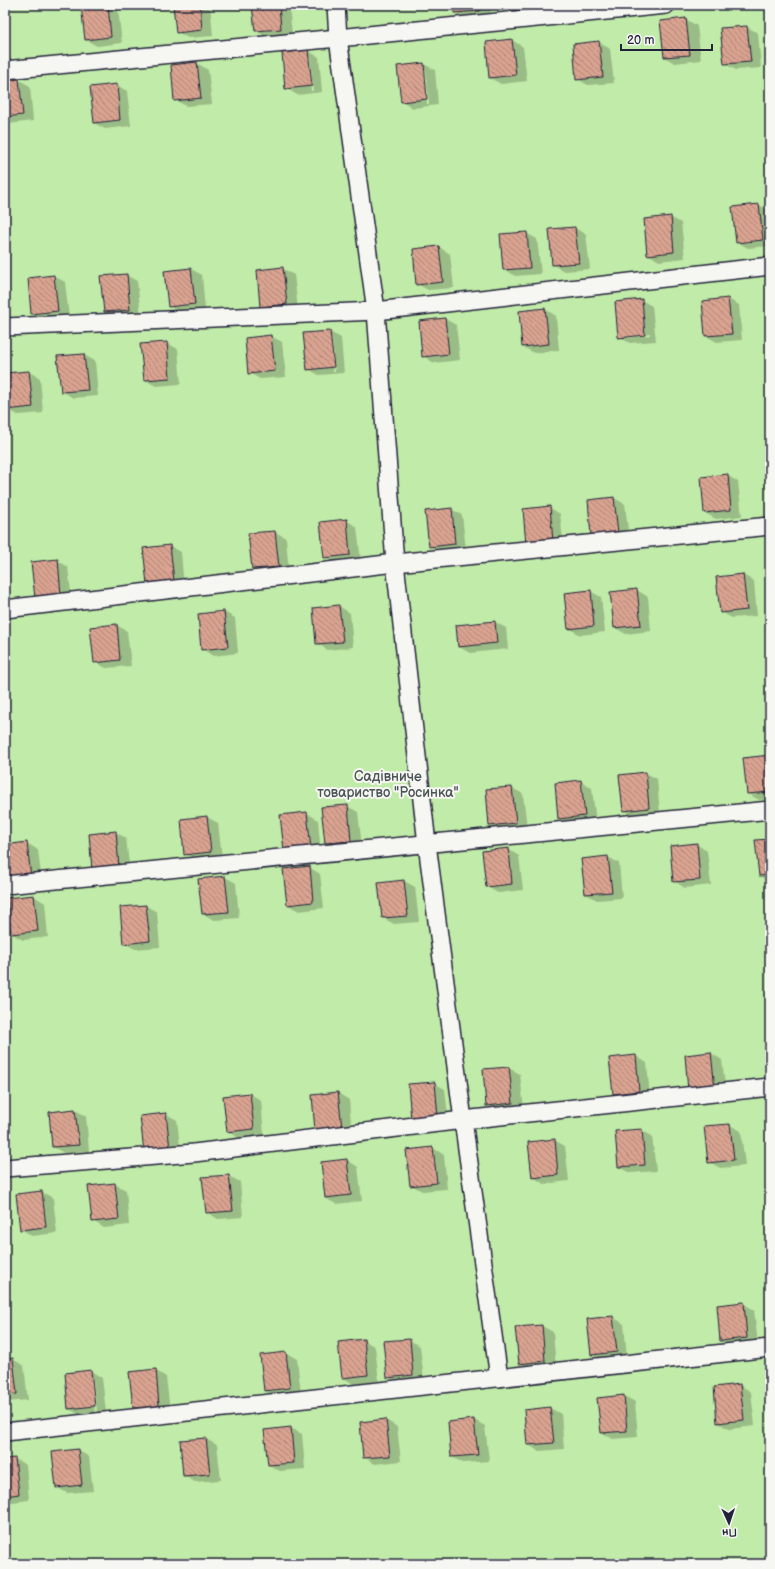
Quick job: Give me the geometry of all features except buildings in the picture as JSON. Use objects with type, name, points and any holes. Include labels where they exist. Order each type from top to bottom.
[{"type":"lane","points":[[336,5],[338,38],[376,310],[395,563],[427,844],[463,1120],[500,1378]]},
{"type":"lane","points":[[5,70],[666,5]]},
{"type":"lane","points":[[5,327],[376,310],[770,266]]},
{"type":"lane","points":[[5,609],[395,563],[770,526]]},
{"type":"lane","points":[[5,885],[770,810]]},
{"type":"lane","points":[[5,1168],[194,1153],[463,1120],[770,1087]]},
{"type":"lane","points":[[5,1432],[770,1348]]},
{"type":"green space","name":"Садівниче товариство \"Росинка\"","points":[[5,5],[770,5],[770,1563],[5,1564]]}]
